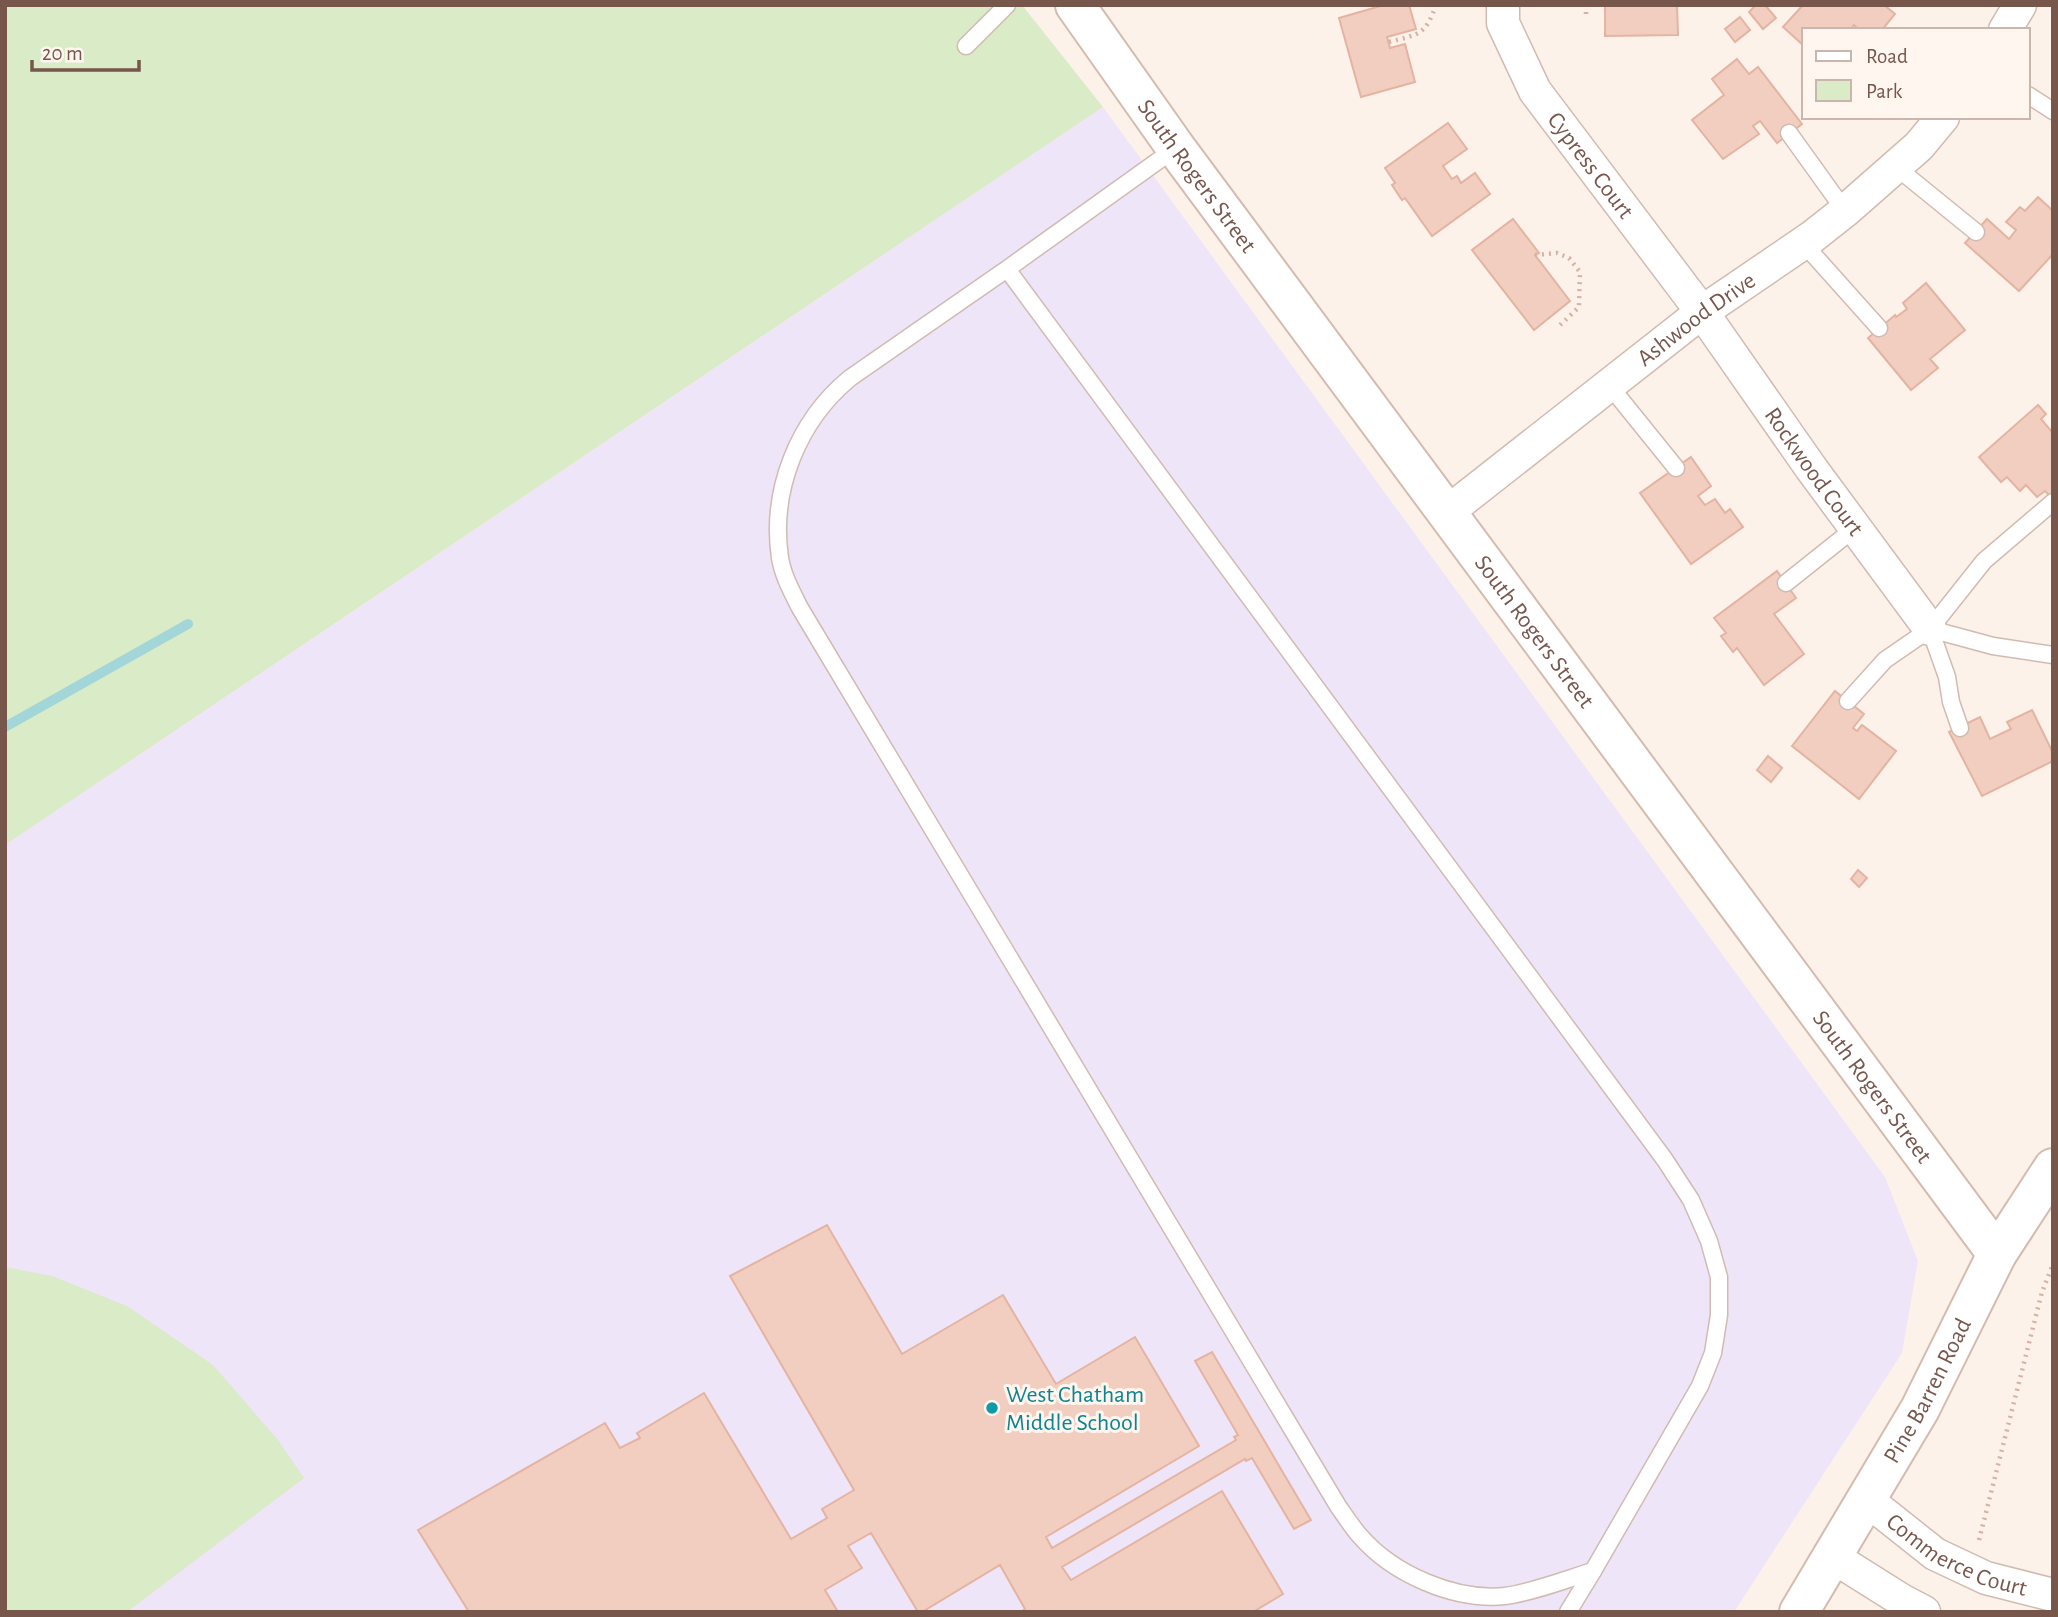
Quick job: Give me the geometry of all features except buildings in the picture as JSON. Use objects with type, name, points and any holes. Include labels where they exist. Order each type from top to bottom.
[{"type":"street","name":"South Rogers Street","points":[[1075,5],[1175,148],[1997,1254]]},
{"type":"street","name":"Cypress Court","points":[[1503,5],[1503,23],[1535,91],[1702,312]]},
{"type":"street","points":[[2006,28],[2020,5]]},
{"type":"street","name":"Ashwood Drive","points":[[1445,513],[1702,312],[1845,211],[1919,146],[1941,119]]},
{"type":"street","name":"Rockwood Court","points":[[1702,312],[1930,629]]},
{"type":"street","name":"Pine Barren Road","points":[[1799,1612],[1920,1409],[1997,1254],[2053,1168]]},
{"type":"street","name":"Commerce Court","points":[[1867,1500],[1935,1554],[1986,1578],[2053,1595]]},
{"type":"street","points":[[1833,1557],[1924,1612]]},
{"type":"lane","points":[[966,46],[1007,5]]},
{"type":"lane","points":[[2030,96],[2053,111]]},
{"type":"lane","points":[[1789,134],[1845,211]]},
{"type":"lane","points":[[1175,148],[832,393],[799,438],[787,470],[778,529],[780,558],[786,580],[800,608],[1338,1506],[1360,1536],[1381,1557],[1406,1574],[1437,1587],[1469,1594],[1503,1596],[1592,1571]]},
{"type":"lane","points":[[1896,167],[1976,232]]},
{"type":"lane","points":[[1803,243],[1879,328]]},
{"type":"lane","points":[[1007,269],[1665,1160],[1690,1200],[1709,1241],[1719,1277],[1719,1315],[1713,1353],[1700,1386],[1569,1612]]},
{"type":"lane","points":[[1609,385],[1676,468]]},
{"type":"lane","points":[[1848,701],[1885,660],[1930,629],[1984,561],[2053,502]]},
{"type":"lane","points":[[1786,583],[1855,528]]},
{"type":"lane","points":[[1930,629],[1993,646],[2053,655]]},
{"type":"lane","points":[[1930,629],[1947,677],[1951,702],[1960,727]]},
{"type":"path","points":[[1389,42],[1418,34],[1426,28],[1436,5]]},
{"type":"path","points":[[1586,5],[1586,16]]},
{"type":"path","points":[[1535,256],[1557,253],[1569,258],[1580,272],[1579,307],[1559,326]]},
{"type":"path","points":[[1977,1547],[2042,1292],[2053,1264]]},
{"type":"shaded area","points":[[1103,107],[1885,1177],[1918,1261],[1902,1353],[1734,1612],[5,1612],[5,845]]},
{"type":"green space","points":[[5,5],[1022,5],[1103,107],[5,845]]},
{"type":"green space","points":[[5,1267],[52,1276],[127,1306],[213,1365],[278,1440],[304,1478],[127,1612],[5,1612]]},
{"type":"waterway","points":[[5,727],[188,624]]},
{"type":"place","name":"West Chatham Middle School","points":[[992,1408]]}]
